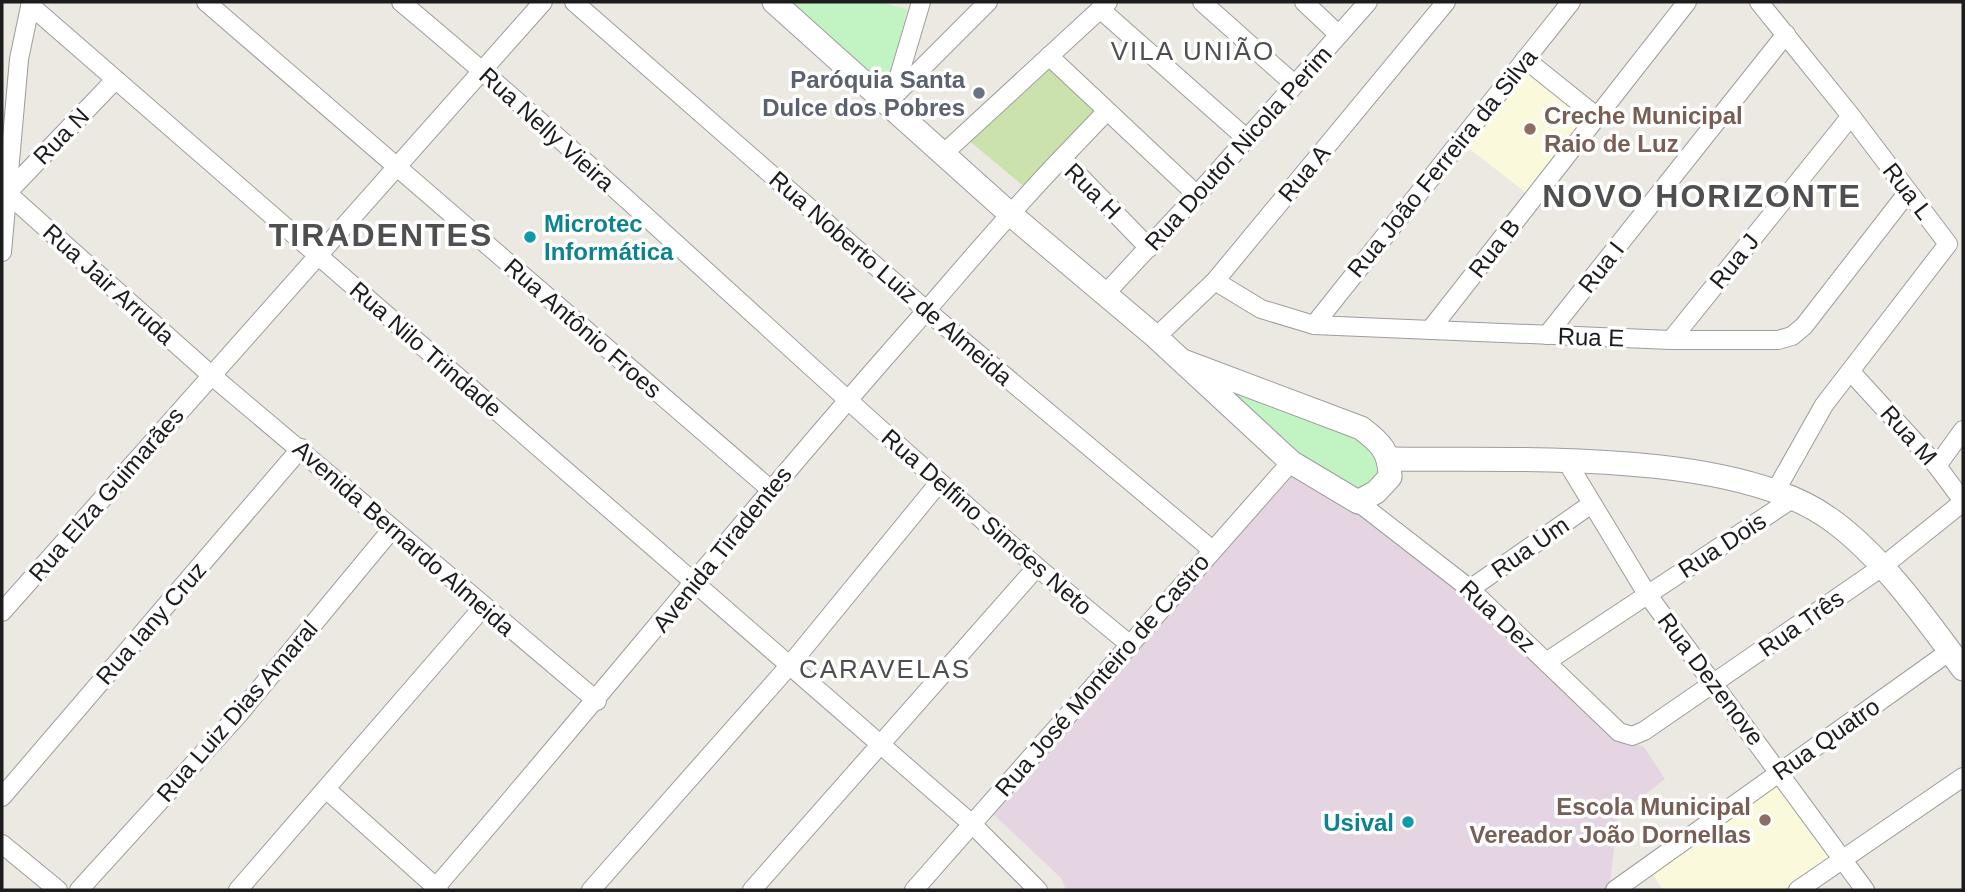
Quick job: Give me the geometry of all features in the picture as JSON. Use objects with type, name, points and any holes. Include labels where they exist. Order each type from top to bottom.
[{"type":"street","name":"Rua Antônio Froes","points":[[206,2],[770,489]]},
{"type":"street","name":"Rua Nelly Vieira","points":[[401,2],[482,69],[848,399]]},
{"type":"street","name":"Rua Elza Guimarães","points":[[2,612],[543,2]]},
{"type":"street","name":"Rua Noberto Luiz de Almeida","points":[[574,2],[926,310],[1211,549]]},
{"type":"street","points":[[774,2],[891,103],[1009,213],[1183,361],[1291,462],[1358,502],[1376,492],[1390,477],[1390,459],[1382,443],[1361,428],[1183,361]]},
{"type":"street","points":[[891,103],[921,2]]},
{"type":"street","points":[[891,103],[988,2]]},
{"type":"street","points":[[1202,2],[1294,84]]},
{"type":"street","points":[[1304,2],[1339,34]]},
{"type":"street","name":"Rua Doutor Nicola Perim","points":[[1106,293],[1198,195],[1368,2]]},
{"type":"street","name":"Rua A","points":[[1156,337],[1215,281],[1446,2]]},
{"type":"street","name":"Rua João Ferreira da Silva","points":[[1314,325],[1571,2]]},
{"type":"street","name":"Rua B","points":[[1430,330],[1687,2]]},
{"type":"street","name":"Rua L","points":[[1759,2],[1947,239],[1946,250],[1824,405],[1784,494]]},
{"type":"street","points":[[2,252],[19,59],[31,4]]},
{"type":"street","name":"Rua Nilo Trindade","points":[[31,4],[115,80],[972,824],[1038,890]]},
{"type":"street","points":[[943,154],[1104,5],[1247,139]]},
{"type":"street","name":"Rua I","points":[[1546,335],[1786,34]]},
{"type":"street","points":[[1049,56],[1198,195]]},
{"type":"street","points":[[1525,60],[1596,116]]},
{"type":"street","name":"Rua N","points":[[7,193],[115,80]]},
{"type":"street","points":[[1062,158],[1107,112]]},
{"type":"street","name":"Rua J","points":[[1671,340],[1851,116]]},
{"type":"street","name":"Rua H","points":[[1009,213],[1062,158],[1149,248]]},
{"type":"street","name":"Rua E","points":[[1215,281],[1261,309],[1314,325],[1671,340],[1778,340],[1792,336],[1804,326],[1908,192]]},
{"type":"street","name":"Rua Jair Arruda","points":[[7,193],[211,375]]},
{"type":"street","name":"Avenida Tiradentes","points":[[438,889],[597,701],[770,489],[1009,213]]},
{"type":"street","name":"Rua M","points":[[1851,372],[1937,466],[1963,501]]},
{"type":"street","name":"Avenida Bernardo Almeida","points":[[211,375],[597,701]]},
{"type":"street","name":"Rua Delfino Simões Neto","points":[[848,399],[938,484],[1128,643]]},
{"type":"street","points":[[1937,466],[1963,430]]},
{"type":"street","name":"Rua Iany Cruz","points":[[2,797],[300,448]]},
{"type":"street","points":[[1390,459],[1649,466],[1716,475],[1784,494],[1830,518],[1882,567],[1957,660]]},
{"type":"street","name":"Rua José Monteiro de Castro","points":[[914,890],[1128,643],[1291,462]]},
{"type":"street","name":"Rua Dezenove","points":[[1567,462],[1590,505],[1647,594],[1780,771],[1842,862],[1865,890]]},
{"type":"street","points":[[591,890],[789,666],[938,484]]},
{"type":"street","name":"Rua Dois","points":[[1546,662],[1647,594],[1784,494]]},
{"type":"street","name":"Rua Três","points":[[1632,736],[1644,731],[1882,567],[1963,501]]},
{"type":"street","name":"Rua Dez","points":[[1358,502],[1470,589],[1619,732],[1632,736]]},
{"type":"street","name":"Rua Um","points":[[1470,589],[1590,505]]},
{"type":"street","name":"Rua Luiz Dias Amaral","points":[[79,890],[237,715],[392,528]]},
{"type":"street","points":[[752,890],[1036,568]]},
{"type":"street","points":[[247,887],[326,789],[484,606]]},
{"type":"street","name":"Rua Quatro","points":[[1615,890],[1633,874],[1780,771],[1957,660]]},
{"type":"street","points":[[1798,890],[1963,777]]},
{"type":"street","points":[[326,789],[438,889]]},
{"type":"street","points":[[2,844],[58,890]]},
{"type":"street","points":[[1633,874],[1643,890]]},
{"type":"shaded area","name":"Creche Municipal Raio de Luz","points":[[1533,68],[1591,112],[1529,195],[1467,147]]},
{"type":"shaded area","points":[[1292,474],[1346,505],[1463,591],[1626,741],[1644,747],[1665,779],[1618,815],[1609,890],[1066,890],[1061,878],[992,813]]},
{"type":"shaded area","name":"Escola Municipal Vereador João Dornellas","points":[[1781,782],[1831,858],[1782,890],[1663,890],[1649,869]]},
{"type":"green space","points":[[792,2],[879,2],[907,9],[888,89]]},
{"type":"green space","points":[[1049,63],[1098,112],[1027,189],[967,139]]},
{"type":"green space","points":[[1219,384],[1358,438],[1375,456],[1378,468],[1374,481],[1368,489],[1340,490]]},
{"type":"place","name":"Paróquia Santa Dulce dos Pobres","points":[[979,93]]},
{"type":"place","name":"Creche Municipal Raio de Luz","points":[[1530,129]]},
{"type":"place","name":"Microtec Informática","points":[[530,237]]},
{"type":"place","name":"Escola Municipal Vereador João Dornellas","points":[[1765,820]]},
{"type":"place","name":"Usival","points":[[1408,822]]},
{"type":"district","name":"VILA UNIÃO","points":[[1193,51]]},
{"type":"district","name":"NOVO HORIZONTE","points":[[1702,196]]},
{"type":"district","name":"TIRADENTES","points":[[381,235]]},
{"type":"district","name":"CARAVELAS","points":[[885,669]]}]
